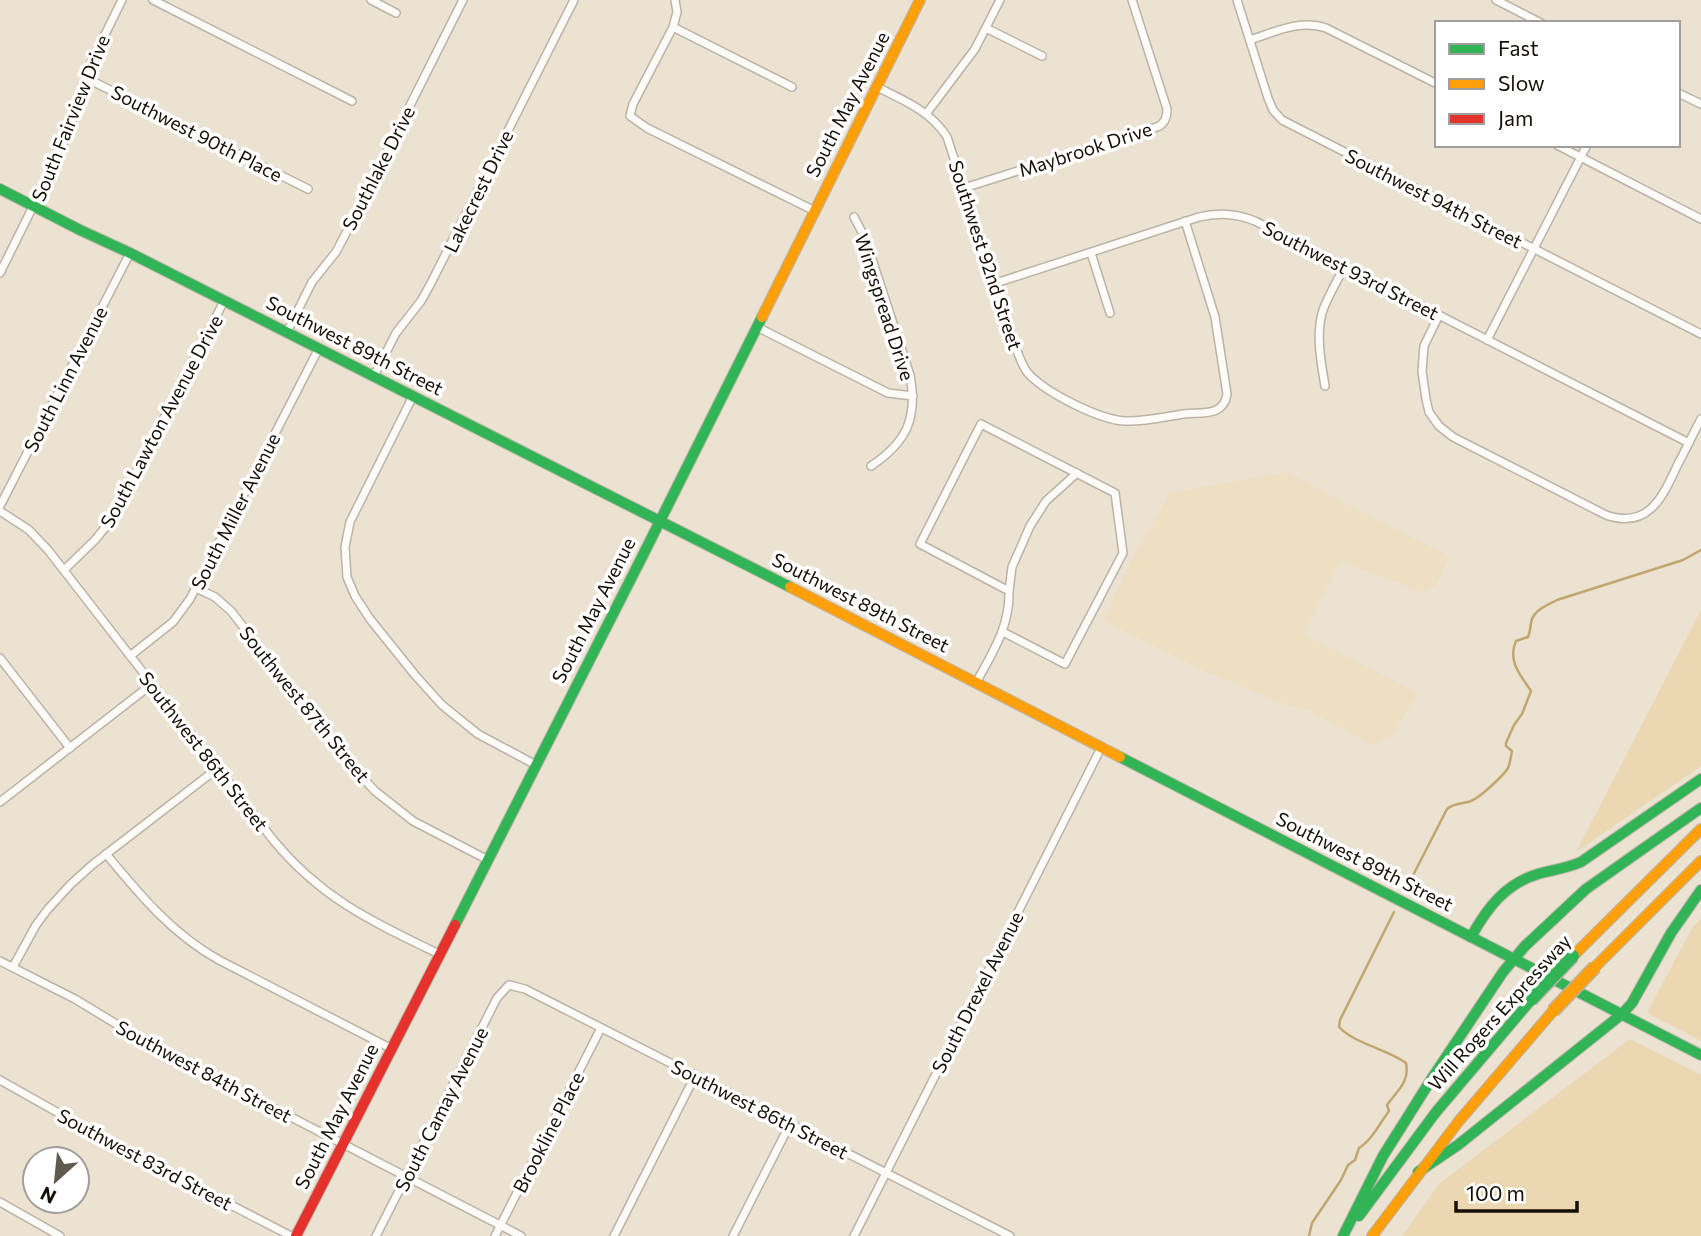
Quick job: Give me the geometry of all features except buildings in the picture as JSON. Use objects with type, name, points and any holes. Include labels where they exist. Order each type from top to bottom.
[{"type":"main road","name":"South May Avenue","points":[[294,1236],[660,521],[920,0]]},
{"type":"main road","name":"Southwest 89th Street","points":[[0,189],[660,521],[1701,1055]]},
{"type":"main road","points":[[1471,937],[1488,907],[1509,887],[1541,872],[1569,868],[1581,862],[1701,779]]},
{"type":"main road","points":[[1344,1236],[1383,1156],[1471,1019],[1514,958],[1586,888],[1701,808]]},
{"type":"main road","name":"Will Rogers Expressway","points":[[1344,1236],[1436,1112],[1531,1000],[1701,830]]},
{"type":"main road","name":"Will Rogers Expressway","points":[[1372,1236],[1418,1172],[1506,1062],[1595,967],[1701,861]]},
{"type":"main road","points":[[1418,1172],[1458,1144],[1622,1014],[1632,1003],[1671,933],[1701,890]]},
{"type":"street","name":"South Fairview Drive","points":[[0,273],[70,128],[93,59],[122,0]]},
{"type":"street","points":[[153,0],[352,101]]},
{"type":"street","points":[[371,0],[396,13]]},
{"type":"street","name":"Southlake Drive","points":[[286,332],[312,282],[336,252],[463,0]]},
{"type":"street","name":"Lakecrest Drive","points":[[374,376],[396,333],[430,285],[574,0]]},
{"type":"street","points":[[675,0],[677,12],[673,27],[633,104],[630,116],[647,128],[815,211]]},
{"type":"street","points":[[926,114],[962,68],[1000,0]]},
{"type":"street","name":"Maybrook Drive","points":[[964,188],[1163,124],[1167,113],[1165,101],[1132,0]]},
{"type":"street","name":"Southwest 94th Street","points":[[1237,0],[1271,106],[1282,120],[1701,334]]},
{"type":"street","points":[[1496,0],[1537,21]]},
{"type":"street","points":[[1250,40],[1297,25],[1318,25],[1435,83]]},
{"type":"street","points":[[673,27],[792,87]]},
{"type":"street","points":[[986,29],[1041,56]]},
{"type":"street","name":"Southwest 90th Place","points":[[86,78],[308,189]]},
{"type":"street","name":"Southwest 92nd Street","points":[[877,87],[926,114],[939,125],[947,137],[1023,367],[1036,381],[1097,414],[1125,421],[1215,412],[1224,405],[1227,394],[1215,317],[1185,222]]},
{"type":"street","points":[[1680,94],[1701,104]]},
{"type":"street","points":[[1561,147],[1701,219]]},
{"type":"street","points":[[1487,340],[1586,147]]},
{"type":"street","name":"Southwest 93rd Street","points":[[996,283],[1217,213],[1242,216],[1689,443]]},
{"type":"street","name":"Wingspread Drive","points":[[854,217],[865,238],[910,375],[912,396],[911,414],[900,440],[891,452],[871,466]]},
{"type":"street","name":"South Linn Avenue","points":[[0,508],[130,253]]},
{"type":"street","points":[[1091,253],[1110,313]]},
{"type":"street","points":[[1325,386],[1319,345],[1320,322],[1344,267]]},
{"type":"street","name":"South Lawton Avenue Drive","points":[[64,570],[106,528],[224,300]]},
{"type":"street","points":[[1439,315],[1422,354],[1426,399],[1435,422],[1460,441],[1601,513],[1622,519],[1639,516],[1659,501],[1701,419]]},
{"type":"street","points":[[757,327],[879,388],[895,395],[912,396]]},
{"type":"street","name":"South Miller Avenue","points":[[130,656],[173,622],[196,588],[319,348]]},
{"type":"street","points":[[413,396],[354,512],[346,537],[344,557],[347,577],[360,606],[430,693],[478,734],[536,765]]},
{"type":"street","points":[[1003,632],[1065,664],[1123,553],[1115,493],[981,424],[920,544],[1009,592]]},
{"type":"street","points":[[976,683],[1003,632],[1010,604],[1012,567],[1030,526],[1046,501],[1077,473]]},
{"type":"street","name":"Southwest 86th Street","points":[[0,508],[29,530],[48,550],[286,855],[320,887],[353,910],[439,954]]},
{"type":"street","name":"Southwest 87th Street","points":[[196,588],[215,597],[231,611],[347,761],[375,791],[413,821],[488,860]]},
{"type":"street","points":[[0,658],[70,748]]},
{"type":"street","points":[[0,802],[152,684]]},
{"type":"street","name":"South Drexel Avenue","points":[[853,1236],[1101,748]]},
{"type":"street","points":[[13,967],[48,909],[79,876],[218,768]]},
{"type":"street","points":[[106,854],[147,904],[192,944],[392,1049]]},
{"type":"street","name":"Southwest 84th Street","points":[[0,961],[75,999],[146,1042],[522,1236]]},
{"type":"street","name":"Southwest 86th Street","points":[[509,985],[525,989],[1010,1236]]},
{"type":"street","name":"South Camay Avenue","points":[[376,1236],[497,998],[509,985]]},
{"type":"street","name":"Brookline Place","points":[[495,1236],[601,1028]]},
{"type":"street","points":[[614,1236],[695,1076]]},
{"type":"street","name":"Southwest 83rd Street","points":[[0,1080],[127,1151],[294,1236]]},
{"type":"street","points":[[733,1236],[790,1124]]},
{"type":"street","points":[[0,1202],[60,1236]]},
{"type":"shaded area","points":[[1286,472],[1450,557],[1435,586],[1421,592],[1341,561],[1304,634],[1417,693],[1394,734],[1372,745],[1310,711],[1279,702],[1207,672],[1103,620],[1135,554],[1170,493]]},
{"type":"shaded area","points":[[1701,610],[1701,766],[1576,852]]},
{"type":"shaded area","points":[[1701,919],[1701,1041],[1647,1013],[1692,928]]},
{"type":"shaded area","points":[[1630,1039],[1701,1075],[1701,1236],[1402,1236],[1440,1183]]},
{"type":"waterway","points":[[1406,889],[1447,809],[1478,797],[1508,768],[1512,751],[1506,743],[1531,691],[1516,668],[1514,648],[1516,641],[1528,637],[1536,613],[1557,600],[1683,560],[1701,550]]},
{"type":"waterway","points":[[1309,1236],[1312,1223],[1348,1165],[1355,1160],[1359,1148],[1372,1136],[1389,1111],[1387,1105],[1402,1086],[1406,1076],[1406,1063],[1354,1038],[1339,1027],[1340,1020],[1394,912]]},
{"type":"traffic: fast","points":[[0,189],[790,587]]},
{"type":"traffic: fast","points":[[455,925],[762,317]]},
{"type":"traffic: fast","points":[[1120,757],[1701,1055]]},
{"type":"traffic: fast","points":[[1471,937],[1498,898],[1516,884],[1526,878],[1581,862],[1701,779]]},
{"type":"traffic: fast","points":[[1343,1236],[1383,1156],[1503,972],[1525,946],[1586,889],[1701,808]]},
{"type":"traffic: fast","points":[[1418,1172],[1458,1145],[1622,1014],[1632,1003],[1671,933],[1701,890]]},
{"type":"traffic: fast","points":[[1531,1000],[1573,956]]},
{"type":"traffic: fast","points":[[1359,1216],[1436,1112],[1531,1000]]},
{"type":"traffic: slow","points":[[762,317],[920,0]]},
{"type":"traffic: slow","points":[[790,587],[1120,757]]},
{"type":"traffic: slow","points":[[1573,956],[1701,829]]},
{"type":"traffic: slow","points":[[1595,967],[1701,861]]},
{"type":"traffic: slow","points":[[1553,1011],[1595,967]]},
{"type":"traffic: slow","points":[[1372,1236],[1459,1121],[1553,1011]]},
{"type":"traffic: jam","points":[[296,1236],[455,925]]}]
